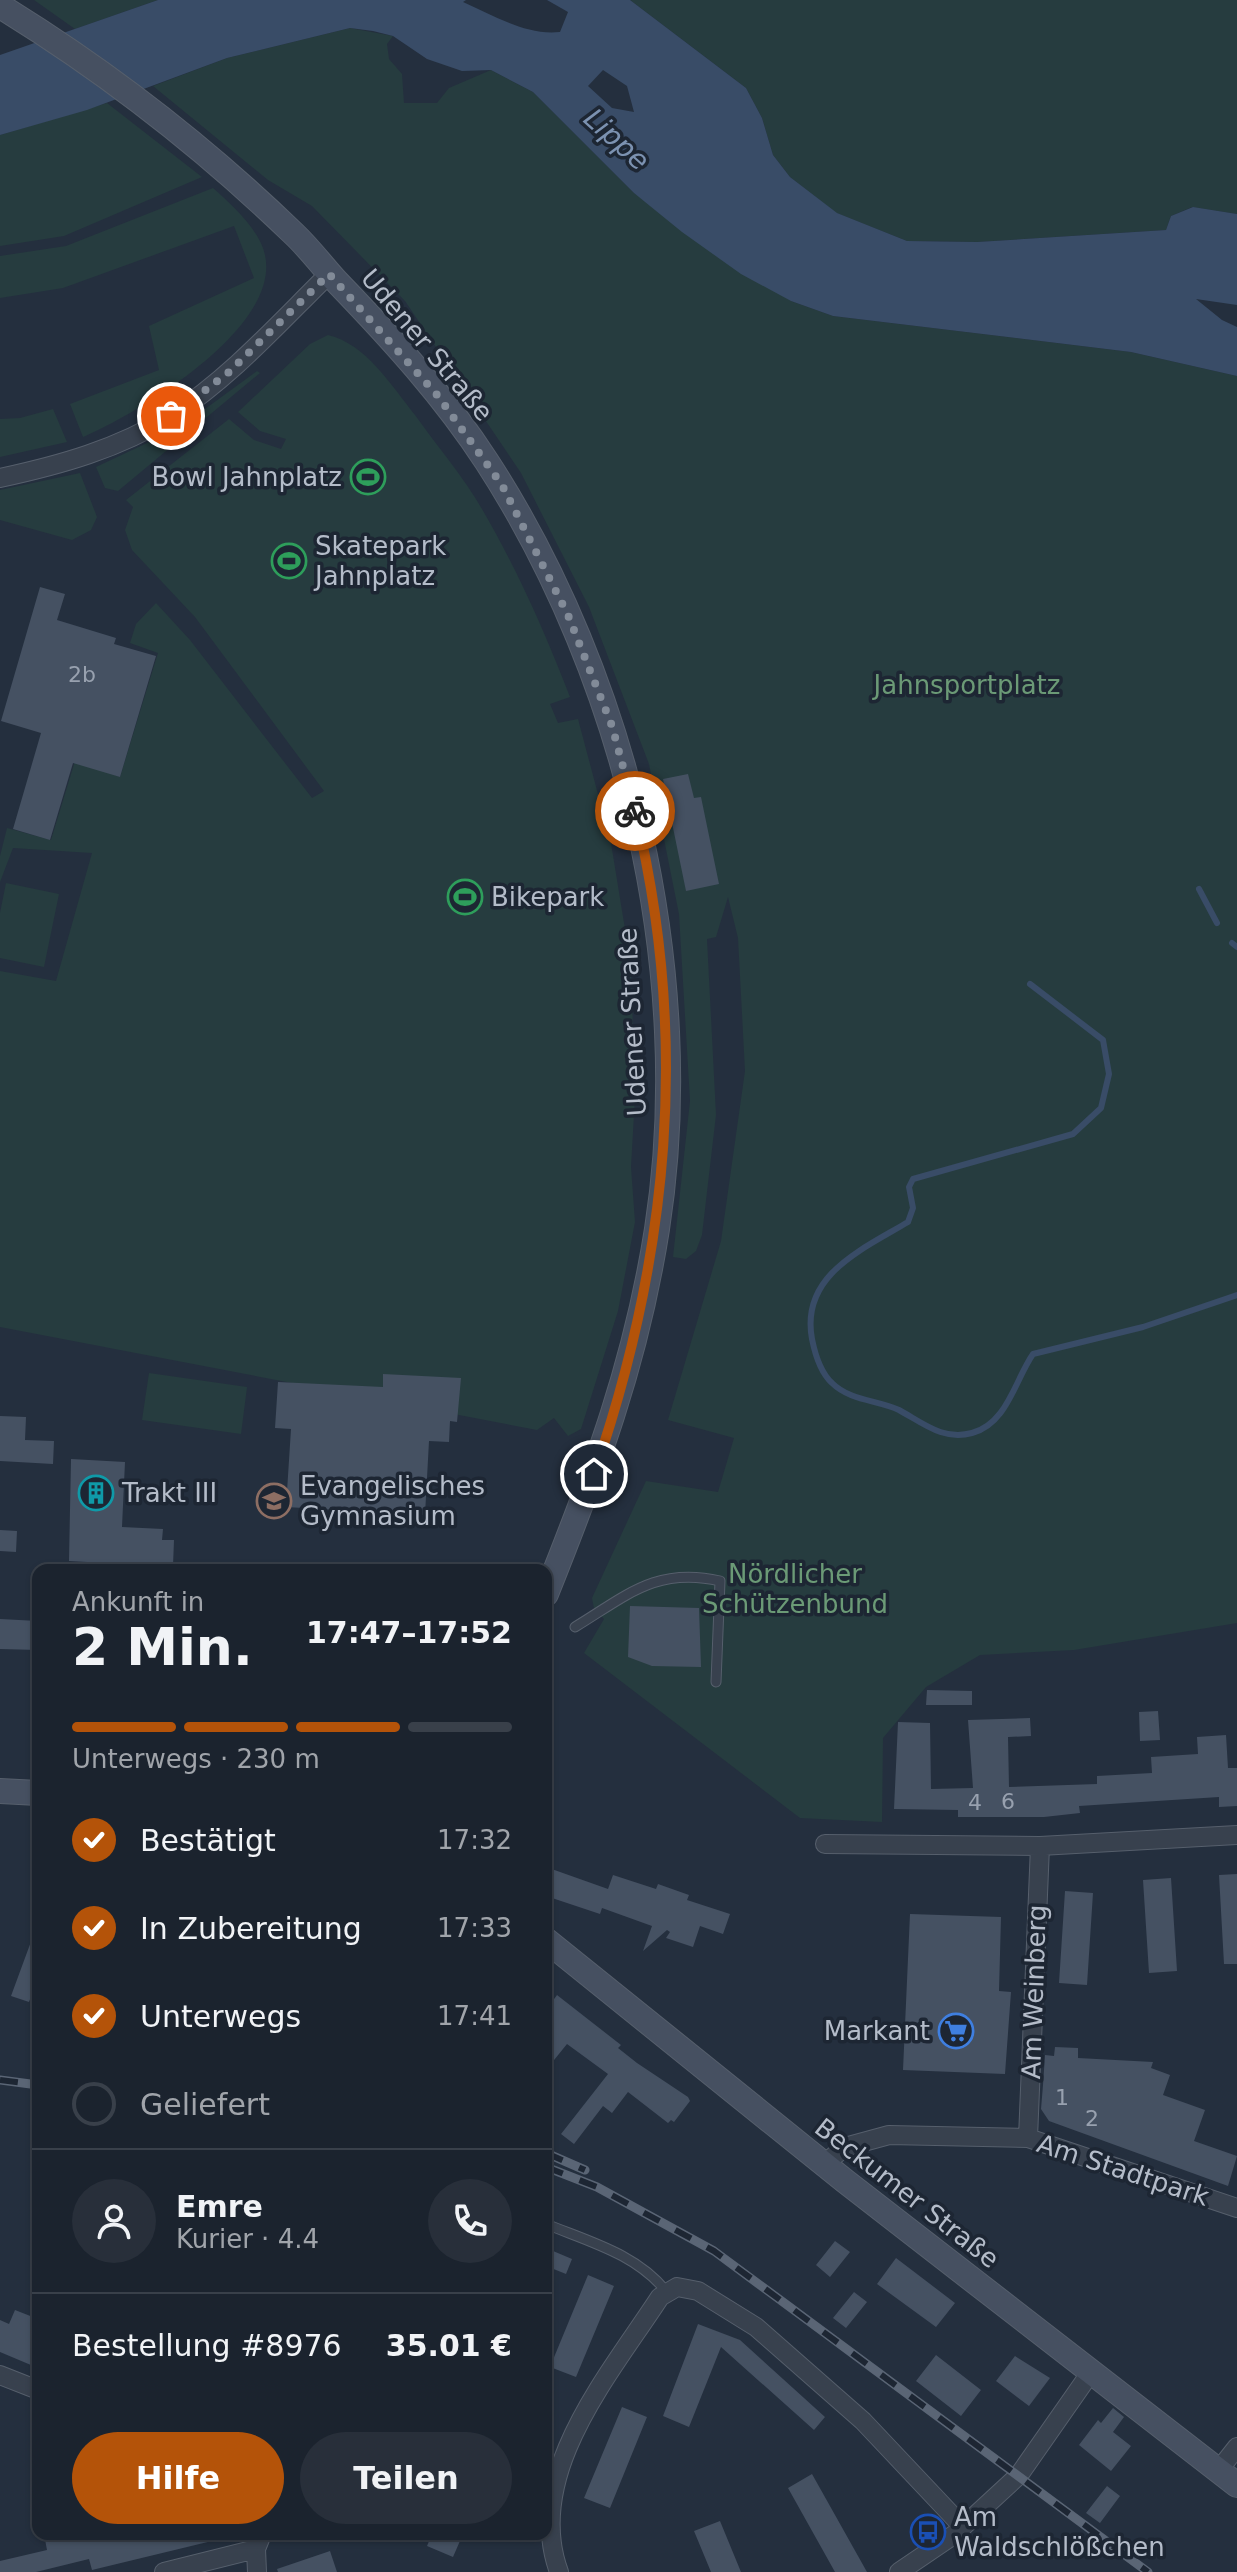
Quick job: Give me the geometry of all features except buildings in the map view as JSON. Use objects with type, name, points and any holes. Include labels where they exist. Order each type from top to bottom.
[{"type":"main road","name":"Udener Straße","points":[[0,6],[164,120],[248,191],[299,239],[438,396],[502,485],[568,615],[612,726],[642,840],[662,964],[667,1099],[657,1225],[641,1316],[621,1396],[552,1578]]},
{"type":"main road","points":[[0,1791],[32,1793]]},
{"type":"main road","name":"Beckumer Straße","points":[[552,1945],[824,2164],[1228,2478]]},
{"type":"street","points":[[0,478],[62,465],[113,446],[171,416],[228,373],[329,274]]},
{"type":"street","points":[[825,1844],[1040,1846],[1237,1835]]},
{"type":"street","name":"Am Weinberg","points":[[1028,2138],[1040,1846]]},
{"type":"street","name":"Am Stadtpark","points":[[824,2164],[845,2147],[889,2135],[1028,2138],[1237,2208]]},
{"type":"street","points":[[559,2572],[552,2509],[559,2468],[573,2432],[666,2291],[677,2287],[698,2291],[756,2327],[863,2421],[963,2527]]},
{"type":"street","points":[[899,2572],[963,2527],[1019,2475],[1091,2372]]},
{"type":"street","points":[[0,2375],[32,2388]]},
{"type":"street","points":[[1228,2478],[1237,2447]]},
{"type":"street","points":[[164,2572],[259,2542],[257,2572]]},
{"type":"lane","points":[[575,1627],[637,1588],[669,1576],[720,1581],[716,1682]]},
{"type":"lane","points":[[552,2226],[631,2258],[651,2272],[666,2291]]},
{"type":"green space","points":[[34,0],[158,0],[75,29]]},
{"type":"green space","points":[[630,0],[1237,0],[1237,214],[1192,207],[1171,216],[1166,230],[977,242],[907,241],[836,213],[790,177],[773,155],[762,118],[746,88]]},
{"type":"green space","points":[[350,28],[393,36],[387,44],[389,59],[402,74],[404,103],[437,103],[449,88],[491,70],[533,92],[634,193],[791,301],[833,316],[1131,352],[1237,376],[1237,1623],[1074,1650],[980,1655],[926,1687],[883,1738],[882,1822],[800,1818],[584,1653],[604,1619],[594,1608],[592,1598],[646,1481],[718,1492],[734,1438],[668,1420],[721,1241],[745,1071],[738,938],[728,897],[716,937],[707,939],[716,1115],[702,1235],[696,1251],[686,1259],[673,1257],[690,1101],[679,914],[649,764],[589,607],[521,473],[405,301],[312,206],[268,180],[153,86],[227,58]]},
{"type":"green space","points":[[107,103],[202,177],[64,236],[0,246],[0,135]]},
{"type":"green space","points":[[213,188],[251,227],[265,255],[264,283],[251,311],[229,338],[169,388],[137,409],[83,437],[70,404],[159,370],[149,326],[254,278],[234,226],[63,288],[0,298],[0,256],[66,246]]},
{"type":"green space","points":[[328,335],[354,347],[387,379],[467,485],[495,532],[530,601],[570,697],[550,704],[558,723],[578,719],[611,843],[631,966],[635,1097],[631,1167],[635,1222],[618,1311],[581,1429],[568,1436],[554,1418],[537,1430],[0,1327],[0,971],[56,981],[92,853],[13,848],[0,882],[0,856],[7,828],[51,840],[75,761],[120,777],[158,653],[130,643],[136,624],[156,603],[190,640],[312,798],[324,791],[195,617],[132,550],[125,530],[133,507],[126,500],[229,419],[254,440],[281,449],[286,439],[260,431],[238,412],[310,344]]},
{"type":"green space","points":[[257,371],[260,373],[118,491],[105,488],[96,467],[179,428]]},
{"type":"green space","points":[[53,409],[67,442],[0,457],[0,419],[20,418]]},
{"type":"green space","points":[[80,473],[97,517],[91,530],[72,540],[0,520],[0,490]]},
{"type":"green space","points":[[6,883],[59,894],[44,967],[0,958],[0,913]]},
{"type":"green space","points":[[149,1373],[247,1387],[241,1434],[142,1420]]},
{"type":"water","name":"Lippe","points":[[158,0],[466,0],[463,2],[510,23],[535,31],[560,32],[568,12],[547,0],[630,0],[746,88],[762,118],[773,155],[790,177],[837,213],[907,241],[977,242],[1166,230],[1171,216],[1193,207],[1237,214],[1237,305],[1196,299],[1222,320],[1237,327],[1237,376],[1131,352],[833,316],[791,301],[741,274],[682,232],[634,193],[533,92],[491,70],[462,71],[427,59],[393,36],[350,28],[227,58],[87,110],[0,135],[0,55]],"holes":[[[603,70],[627,86],[634,112],[612,108],[588,86]]]},
{"type":"waterway","points":[[1199,889],[1217,923]]},
{"type":"waterway","points":[[1232,943],[1237,947]]},
{"type":"waterway","points":[[1030,984],[1103,1040],[1109,1074],[1101,1108],[1073,1134],[913,1179],[909,1187],[913,1208],[908,1222],[839,1267],[825,1281],[816,1298],[811,1317],[812,1339],[824,1374],[839,1389],[856,1397],[899,1410],[942,1433],[962,1435],[984,1428],[994,1421],[1033,1354],[1143,1327],[1237,1295]]},
{"type":"railway","points":[[0,2080],[32,2084]]},
{"type":"railway","points":[[552,2156],[585,2170]]},
{"type":"railway","points":[[552,2169],[597,2187],[714,2251],[1148,2572]]},
{"type":"way so far","points":[[171,416],[228,373],[329,274],[438,396],[502,485],[568,615],[612,726],[635,811]]},
{"type":"place","name":"Bowl Jahnplatz","points":[[368,477]]},
{"type":"place","name":"Skatepark Jahnplatz","points":[[289,561]]},
{"type":"place","name":"Bikepark","points":[[465,897]]},
{"type":"place","name":"Trakt III","points":[[96,1493]]},
{"type":"place","name":"Evangelisches Gymnasium","points":[[274,1501]]},
{"type":"place","name":"Markant","points":[[956,2031]]},
{"type":"place","name":"Am Waldschlößchen","points":[[928,2532]]},
{"type":"route","points":[[594,1474],[621,1396],[641,1316],[663,1169],[667,1099],[662,964],[635,811]]},
{"type":"park label","name":"Jahnsportplatz","points":[[967,685]]},
{"type":"park label","name":"Nördlicher Schützenbund","points":[[795,1589]]}]
